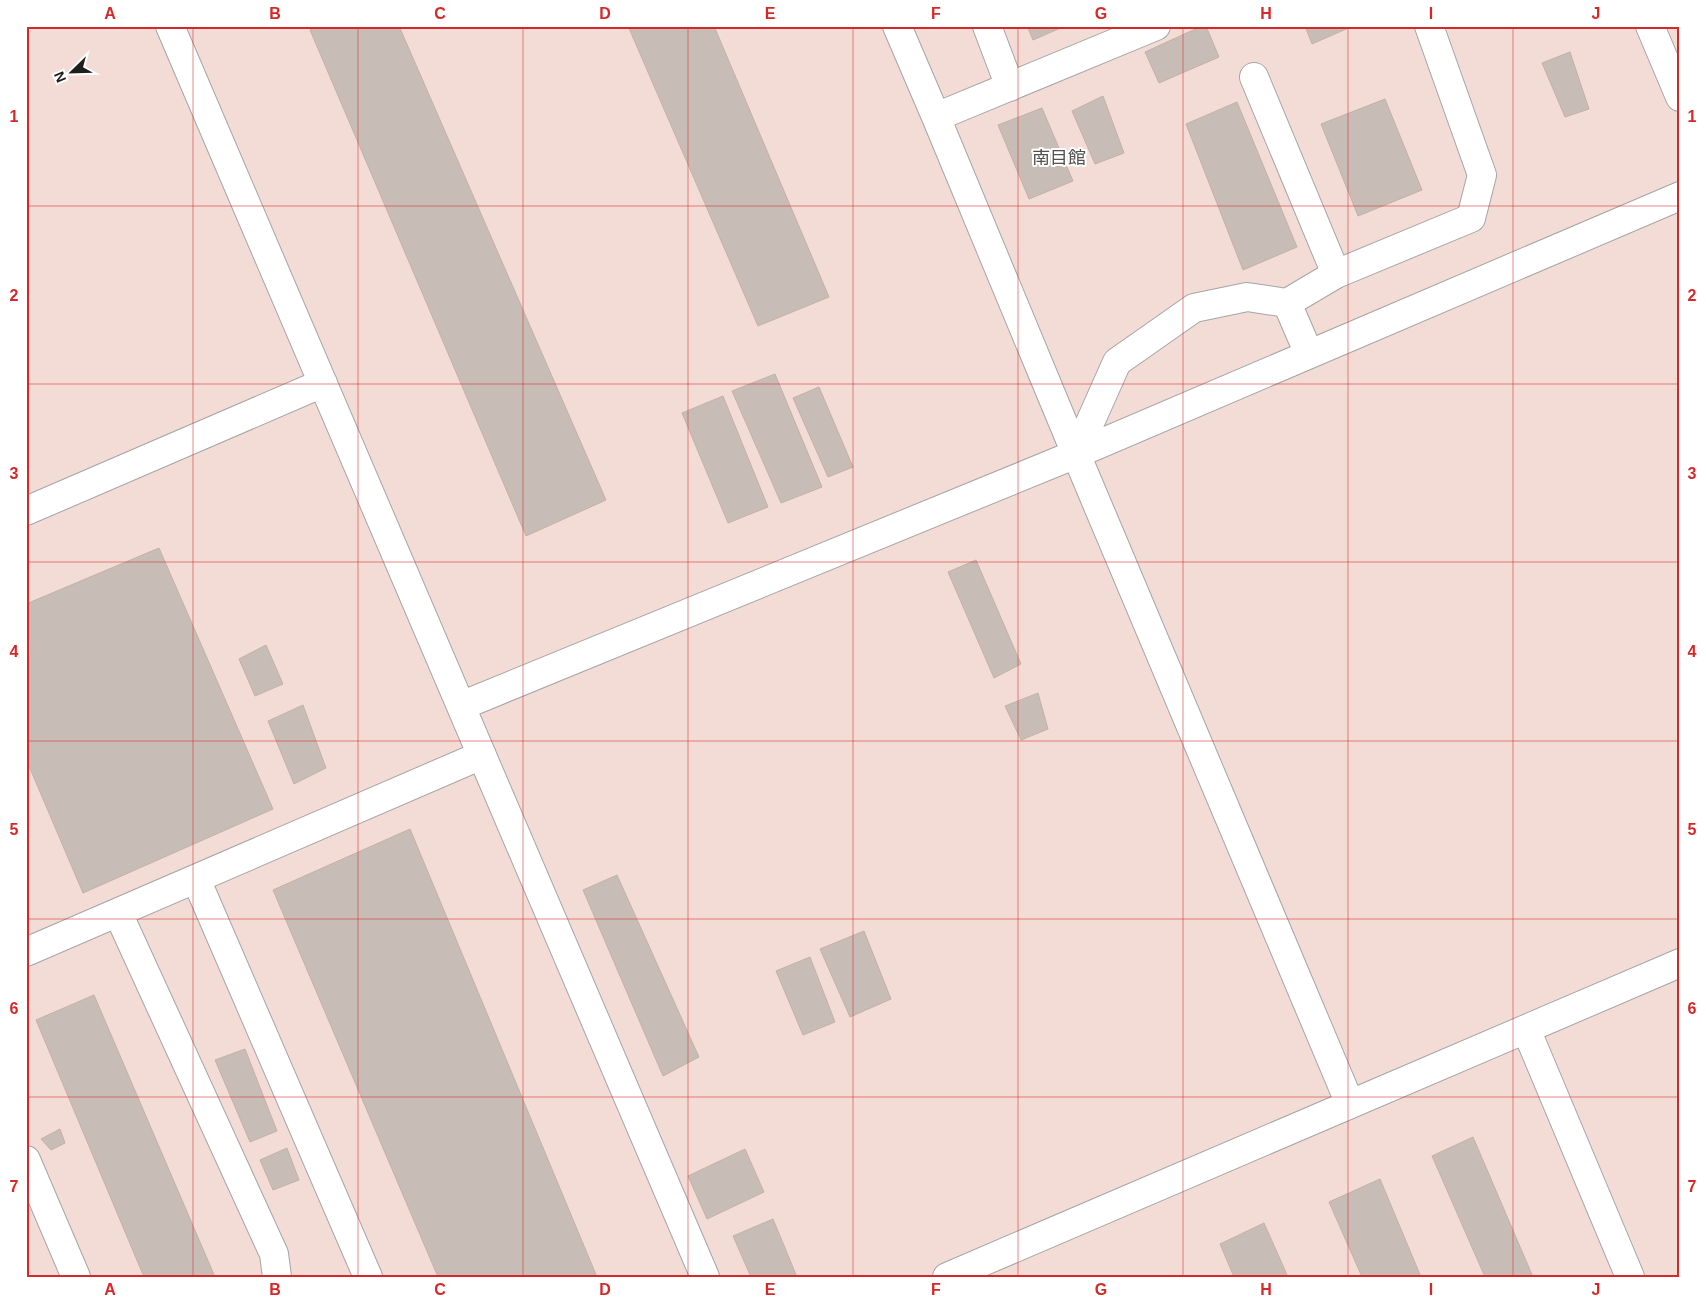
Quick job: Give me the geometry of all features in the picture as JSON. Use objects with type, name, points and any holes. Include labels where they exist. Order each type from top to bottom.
[{"type":"lane","points":[[170,26],[706,1277]]},
{"type":"lane","points":[[897,26],[1350,1104]]},
{"type":"lane","points":[[987,26],[1010,87]]},
{"type":"lane","points":[[936,117],[1156,26]]},
{"type":"lane","points":[[1076,454],[1117,362],[1194,308],[1247,297],[1288,303],[1336,274],[1471,218],[1482,175],[1429,26]]},
{"type":"lane","points":[[1650,26],[1680,97]]},
{"type":"lane","points":[[1254,77],[1336,274]]},
{"type":"lane","points":[[461,706],[1076,454],[1680,196]]},
{"type":"lane","points":[[1288,303],[1309,354]]},
{"type":"lane","points":[[26,511],[323,383]]},
{"type":"lane","points":[[26,952],[482,755]]},
{"type":"lane","points":[[196,879],[368,1277]]},
{"type":"lane","points":[[118,913],[274,1254],[277,1277]]},
{"type":"lane","points":[[947,1277],[1680,963]]},
{"type":"lane","points":[[1526,1029],[1630,1277]]},
{"type":"lane","points":[[26,1160],[76,1277]]},
{"type":"shaded area","points":[[26,26],[1680,26],[1680,1277],[26,1277]]},
{"type":"building","points":[[318,26],[399,26],[606,500],[526,536],[310,30]]},
{"type":"building","points":[[628,26],[714,26],[829,297],[758,326]]},
{"type":"building","points":[[1027,26],[1065,26],[1033,40]]},
{"type":"building","points":[[1202,26],[1206,26],[1219,57],[1159,83],[1145,52]]},
{"type":"building","points":[[1305,26],[1353,26],[1312,44]]},
{"type":"building","points":[[1570,52],[1589,109],[1565,117],[1542,63]]},
{"type":"building","points":[[1103,96],[1124,153],[1095,164],[1072,111]]},
{"type":"building","points":[[1385,99],[1422,190],[1358,216],[1321,124]]},
{"type":"building","points":[[1237,102],[1297,247],[1243,270],[1186,124]]},
{"type":"building","points":[[1042,108],[1073,181],[1029,199],[998,125]]},
{"type":"building","points":[[775,374],[822,487],[781,503],[732,391]]},
{"type":"building","points":[[819,387],[853,467],[828,477],[793,398]]},
{"type":"building","points":[[723,396],[768,507],[728,523],[682,413]]},
{"type":"building","points":[[159,548],[273,809],[83,893],[26,759],[26,604]]},
{"type":"building","points":[[976,560],[1021,664],[994,678],[948,572]]},
{"type":"building","points":[[266,645],[283,684],[255,696],[239,659]]},
{"type":"building","points":[[1038,693],[1048,729],[1021,740],[1005,706]]},
{"type":"building","points":[[303,705],[326,768],[294,784],[268,721]]},
{"type":"building","points":[[410,829],[597,1277],[438,1277],[273,890]]},
{"type":"building","points":[[617,875],[699,1057],[663,1076],[583,890]]},
{"type":"building","points":[[864,931],[891,999],[850,1017],[820,949]]},
{"type":"building","points":[[810,957],[835,1022],[803,1035],[776,971]]},
{"type":"building","points":[[94,995],[215,1277],[144,1277],[36,1020]]},
{"type":"building","points":[[245,1049],[277,1131],[250,1142],[215,1060]]},
{"type":"building","points":[[60,1129],[65,1143],[51,1150],[41,1139]]},
{"type":"building","points":[[1473,1137],[1533,1277],[1485,1277],[1432,1156]]},
{"type":"building","points":[[287,1148],[299,1180],[273,1190],[260,1160]]},
{"type":"building","points":[[745,1149],[764,1192],[707,1219],[688,1176]]},
{"type":"building","points":[[1380,1179],[1421,1277],[1362,1277],[1329,1202]]},
{"type":"building","points":[[773,1219],[797,1277],[751,1277],[733,1236]]},
{"type":"building","points":[[1264,1223],[1288,1277],[1234,1277],[1220,1244]]},
{"type":"district","name":"南目館","points":[[1059,158]]}]
